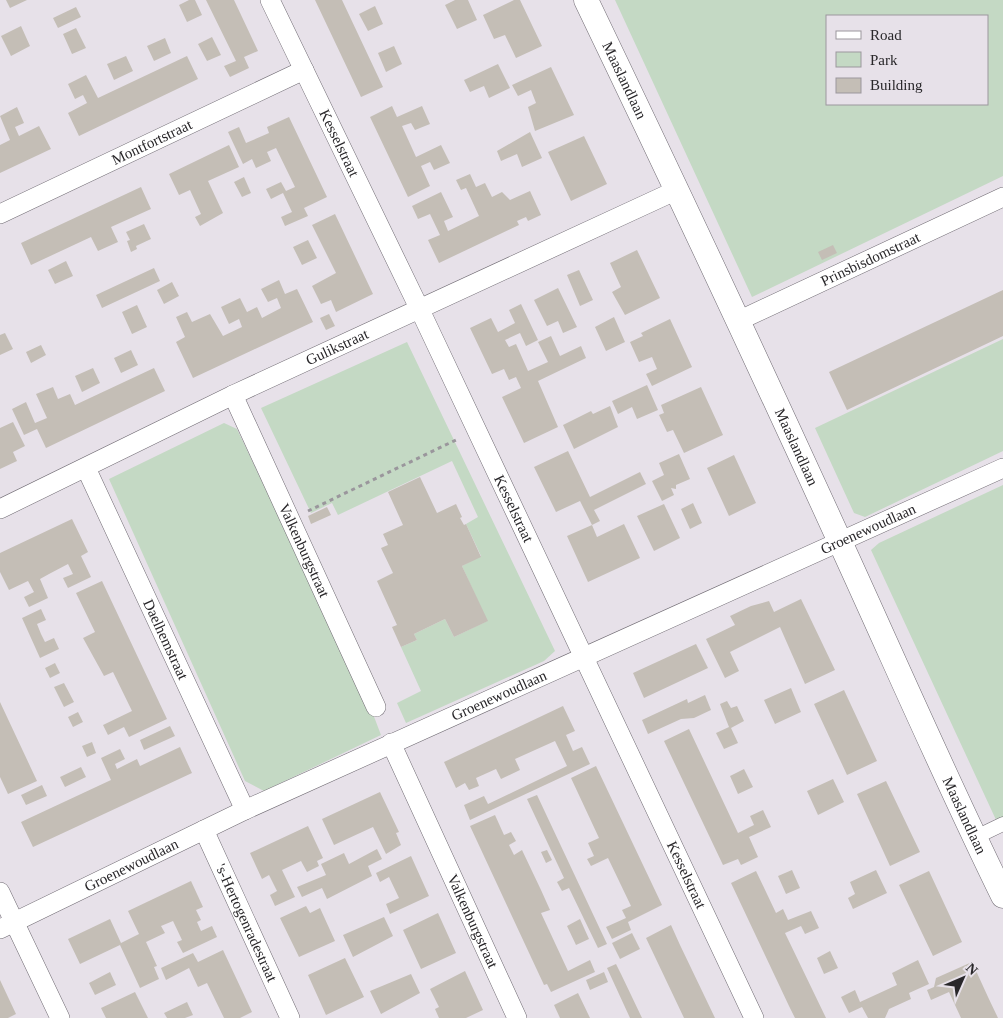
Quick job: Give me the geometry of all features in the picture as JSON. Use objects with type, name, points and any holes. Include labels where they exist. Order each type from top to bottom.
[{"type":"street","name":"Kesselstraat","points":[[270,0],[420,310],[754,1018]]},
{"type":"street","name":"Maaslandlaan","points":[[586,0],[738,321],[974,838],[1003,896]]},
{"type":"street","name":"Montfortstraat","points":[[0,214],[304,70]]},
{"type":"street","name":"Gulikstraat","points":[[0,509],[233,395],[677,190]]},
{"type":"street","name":"Prinsbisdomstraat","points":[[738,321],[1003,197]]},
{"type":"street","name":"Valkenburgstraat","points":[[233,395],[376,707]]},
{"type":"street","name":"Daelhemstraat","points":[[86,468],[245,810]]},
{"type":"street","name":"Groenewoudlaan","points":[[7,926],[245,810],[584,659],[1003,468]]},
{"type":"street","name":"Valkenburgstraat","points":[[392,743],[516,1018]]},
{"type":"street","points":[[974,838],[1003,824]]},
{"type":"street","name":"'s-Hertogenradestraat","points":[[204,830],[290,1018]]},
{"type":"street","points":[[0,892],[7,926],[60,1018]]},
{"type":"path","points":[[290,519],[476,430]]},
{"type":"green space","points":[[615,0],[1003,0],[1003,176],[752,297]]},
{"type":"green space","points":[[1003,339],[1003,451],[865,517],[854,513],[815,428]]},
{"type":"green space","points":[[407,342],[555,651],[544,661],[406,723],[397,703],[421,691],[401,647],[417,640],[414,634],[445,619],[454,637],[487,621],[462,566],[481,556],[466,524],[478,517],[452,461],[338,515],[332,503],[311,513],[261,408]]},
{"type":"green space","points":[[224,423],[237,429],[373,714],[381,735],[264,791],[245,781],[109,479]]},
{"type":"green space","points":[[1003,485],[1003,823],[997,822],[871,550],[879,543]]},
{"type":"building","points":[[6,0],[27,0],[10,8]]},
{"type":"building","points":[[189,0],[195,0],[202,15],[187,22],[179,5]]},
{"type":"building","points":[[206,0],[234,0],[258,51],[244,57],[249,68],[230,77],[224,66],[236,61]]},
{"type":"building","points":[[315,0],[342,0],[383,87],[361,97]]},
{"type":"building","points":[[455,0],[468,0],[477,20],[457,29],[445,5]]},
{"type":"building","points":[[514,0],[520,0],[542,46],[516,58],[505,35],[494,39],[483,15]]},
{"type":"building","points":[[375,6],[383,24],[368,31],[359,14]]},
{"type":"building","points":[[76,7],[81,17],[58,28],[53,18]]},
{"type":"building","points":[[21,26],[30,46],[11,56],[1,36]]},
{"type":"building","points":[[76,28],[86,48],[72,54],[63,34]]},
{"type":"building","points":[[212,37],[221,55],[207,61],[198,44]]},
{"type":"building","points":[[165,38],[171,53],[154,61],[147,46]]},
{"type":"building","points":[[394,46],[402,64],[386,72],[378,53]]},
{"type":"building","points":[[126,56],[133,71],[114,80],[107,64]]},
{"type":"building","points":[[187,56],[198,79],[79,136],[68,113],[87,103],[83,95],[75,99],[68,84],[86,75],[98,98]]},
{"type":"building","points":[[498,64],[510,88],[489,98],[484,86],[470,92],[464,80]]},
{"type":"building","points":[[551,67],[574,115],[535,131],[528,107],[536,103],[531,90],[518,96],[512,85]]},
{"type":"building","points":[[392,106],[397,117],[422,106],[430,124],[415,130],[411,123],[402,126],[416,157],[441,145],[450,163],[434,170],[430,162],[421,166],[430,186],[408,197],[370,117]]},
{"type":"building","points":[[17,107],[24,123],[15,127],[19,136],[39,126],[51,149],[0,173],[0,145],[10,140],[0,116]]},
{"type":"building","points":[[289,117],[327,197],[304,208],[308,216],[285,226],[281,217],[292,212],[283,193],[271,199],[266,189],[281,182],[286,191],[295,187],[276,148],[267,152],[271,161],[256,168],[252,159],[243,164],[228,132],[239,127],[246,143],[269,133],[267,127]]},
{"type":"building","points":[[530,132],[542,158],[522,167],[517,154],[501,161],[497,151]]},
{"type":"building","points":[[584,136],[607,184],[571,201],[548,152]]},
{"type":"building","points":[[229,145],[239,167],[208,181],[223,213],[200,226],[195,217],[201,214],[190,190],[179,195],[169,174]]},
{"type":"building","points":[[470,174],[476,187],[485,183],[492,197],[502,192],[510,200],[530,191],[541,215],[528,221],[526,217],[517,221],[519,225],[439,263],[428,240],[440,235],[430,214],[418,219],[412,206],[441,192],[453,217],[444,221],[448,231],[479,216],[466,188],[461,190],[456,180]]},
{"type":"building","points":[[244,177],[251,193],[242,197],[234,182]]},
{"type":"building","points":[[141,187],[151,209],[111,227],[118,242],[98,251],[91,237],[31,265],[21,243]]},
{"type":"building","points":[[335,214],[373,294],[336,312],[331,300],[321,304],[312,286],[336,273],[312,225]]},
{"type":"building","points":[[144,224],[151,239],[136,246],[137,249],[131,252],[127,241],[130,240],[126,232]]},
{"type":"building","points":[[308,240],[317,258],[302,265],[293,247]]},
{"type":"building","points":[[833,245],[837,253],[822,260],[818,252]]},
{"type":"building","points":[[637,250],[660,298],[625,315],[612,292],[621,287],[610,263]]},
{"type":"building","points":[[66,261],[73,276],[55,284],[48,270]]},
{"type":"building","points":[[154,268],[160,281],[102,308],[96,295]]},
{"type":"building","points":[[579,270],[593,300],[580,306],[567,275]]},
{"type":"building","points":[[279,280],[285,294],[297,289],[313,322],[193,378],[176,342],[185,337],[176,317],[187,312],[192,322],[210,314],[223,336],[242,327],[239,319],[229,324],[221,307],[240,298],[247,312],[257,307],[262,318],[281,308],[277,298],[268,302],[261,289]]},
{"type":"building","points":[[172,282],[179,296],[164,304],[157,290]]},
{"type":"building","points":[[558,288],[577,327],[563,333],[558,321],[547,326],[534,300]]},
{"type":"building","points":[[1003,290],[1003,336],[847,410],[829,372]]},
{"type":"building","points":[[521,304],[538,340],[526,346],[520,333],[505,340],[509,347],[516,344],[528,371],[548,362],[538,342],[551,336],[560,356],[581,346],[586,358],[538,381],[558,427],[524,443],[502,397],[521,388],[516,377],[509,380],[504,369],[492,374],[470,328],[491,318],[498,332],[515,323],[509,310]]},
{"type":"building","points":[[137,305],[147,327],[132,334],[122,312]]},
{"type":"building","points":[[329,314],[335,326],[326,330],[320,318]]},
{"type":"building","points":[[614,317],[625,342],[606,351],[595,327]]},
{"type":"building","points":[[670,319],[692,367],[652,386],[646,374],[657,369],[652,357],[639,362],[630,342],[643,336],[641,333]]},
{"type":"building","points":[[5,333],[13,349],[0,355],[0,335]]},
{"type":"building","points":[[41,345],[46,355],[31,363],[26,352]]},
{"type":"building","points":[[131,350],[138,365],[121,373],[114,358]]},
{"type":"building","points":[[93,368],[100,383],[82,392],[75,376]]},
{"type":"building","points":[[154,368],[165,391],[46,448],[37,429],[24,435],[12,409],[26,402],[35,423],[47,418],[36,394],[53,387],[58,399],[70,394],[75,405]]},
{"type":"building","points":[[647,385],[658,410],[637,419],[632,407],[618,414],[612,401]]},
{"type":"building","points":[[701,387],[723,435],[684,453],[673,430],[667,432],[659,415],[664,413],[661,405]]},
{"type":"building","points":[[610,406],[618,427],[574,449],[563,425],[591,411],[593,414]]},
{"type":"building","points":[[13,422],[25,446],[13,452],[17,461],[0,469],[0,428]]},
{"type":"building","points":[[568,451],[590,497],[640,472],[646,484],[594,510],[600,521],[592,525],[580,501],[556,512],[534,467]]},
{"type":"building","points":[[679,454],[690,479],[676,485],[676,489],[671,488],[674,495],[662,501],[652,481],[664,475],[659,463]]},
{"type":"building","points":[[734,455],[756,503],[729,516],[707,468]]},
{"type":"building","points":[[420,477],[437,513],[456,504],[462,517],[460,518],[464,525],[466,524],[481,557],[462,566],[488,621],[454,637],[445,619],[414,634],[417,640],[401,647],[392,627],[397,625],[377,581],[393,573],[381,548],[388,545],[383,534],[403,525],[388,492]]},
{"type":"building","points":[[693,503],[702,523],[690,529],[681,509]]},
{"type":"building","points":[[664,504],[680,538],[654,551],[637,516]]},
{"type":"building","points":[[327,507],[331,515],[311,524],[308,516]]},
{"type":"building","points":[[72,519],[88,552],[81,556],[91,577],[68,588],[63,578],[73,574],[68,564],[40,579],[48,598],[29,607],[24,597],[34,592],[28,581],[9,590],[0,572],[0,553]]},
{"type":"building","points":[[624,524],[640,558],[588,582],[567,536],[592,525],[597,537]]},
{"type":"building","points":[[102,581],[167,719],[129,737],[124,727],[108,735],[103,725],[132,711],[113,672],[104,676],[83,638],[95,632],[76,593]]},
{"type":"building","points":[[801,599],[835,670],[805,684],[780,627],[730,652],[739,671],[725,678],[706,639],[735,625],[730,616],[751,606],[769,601],[774,612]]},
{"type":"building","points":[[41,609],[46,620],[37,624],[41,634],[45,642],[54,638],[59,649],[40,658],[22,618]]},
{"type":"building","points":[[696,644],[708,668],[644,698],[633,673]]},
{"type":"building","points":[[55,663],[60,673],[50,678],[45,668]]},
{"type":"building","points":[[64,683],[74,702],[64,707],[54,687]]},
{"type":"building","points":[[791,688],[801,712],[775,724],[764,700]]},
{"type":"building","points":[[844,690],[877,761],[847,775],[814,704]]},
{"type":"building","points":[[705,695],[711,710],[694,718],[681,719],[648,734],[642,720],[687,699],[688,703]]},
{"type":"building","points":[[727,701],[731,708],[737,706],[744,721],[731,728],[738,743],[724,749],[716,733],[729,727],[720,704]]},
{"type":"building","points":[[0,702],[37,781],[8,794],[0,777]]},
{"type":"building","points":[[563,706],[575,731],[566,735],[573,751],[582,747],[590,764],[470,820],[464,805],[484,796],[488,804],[567,766],[555,741],[515,759],[520,770],[501,779],[496,769],[476,778],[479,786],[469,790],[465,783],[456,788],[444,762]]},
{"type":"building","points":[[78,712],[83,722],[73,727],[68,717]]},
{"type":"building","points":[[170,726],[175,736],[144,750],[140,740]]},
{"type":"building","points":[[689,729],[738,833],[754,825],[750,816],[763,810],[771,827],[749,837],[758,857],[741,865],[738,859],[723,865],[664,741]]},
{"type":"building","points":[[92,742],[96,753],[87,757],[82,746]]},
{"type":"building","points":[[180,747],[192,773],[33,847],[21,822],[111,780],[101,758],[120,749],[125,759],[115,764],[117,769],[137,759],[140,766]]},
{"type":"building","points":[[596,766],[662,905],[628,922],[631,930],[612,939],[606,927],[626,918],[622,910],[631,906],[608,858],[591,866],[587,859],[594,856],[588,843],[599,838],[571,778]]},
{"type":"building","points":[[81,767],[86,777],[65,787],[60,777]]},
{"type":"building","points":[[744,769],[753,787],[738,794],[730,776]]},
{"type":"building","points":[[833,779],[844,802],[818,815],[807,791]]},
{"type":"building","points":[[886,781],[920,852],[890,866],[857,794]]},
{"type":"building","points":[[42,785],[47,796],[26,805],[21,795]]},
{"type":"building","points":[[380,792],[399,832],[396,833],[401,845],[386,854],[373,827],[334,845],[322,819]]},
{"type":"building","points":[[537,795],[607,944],[598,948],[569,888],[562,891],[557,882],[564,878],[527,799]]},
{"type":"building","points":[[495,815],[504,835],[511,832],[516,841],[509,845],[514,855],[522,850],[541,890],[550,910],[541,913],[568,971],[590,960],[595,972],[551,992],[547,984],[544,985],[470,826]]},
{"type":"building","points":[[308,826],[323,858],[317,861],[319,866],[307,872],[301,861],[282,870],[295,897],[275,906],[270,895],[277,891],[269,875],[262,879],[250,853]]},
{"type":"building","points":[[377,849],[382,859],[368,866],[372,876],[327,899],[322,888],[302,897],[297,887],[326,875],[321,864],[344,853],[349,864]]},
{"type":"building","points":[[547,850],[552,860],[546,863],[541,852]]},
{"type":"building","points":[[411,856],[429,896],[390,914],[386,904],[399,898],[389,877],[380,882],[376,873]]},
{"type":"building","points":[[792,870],[800,888],[786,894],[778,876]]},
{"type":"building","points":[[876,870],[887,893],[853,909],[848,898],[855,894],[850,882]]},
{"type":"building","points":[[756,871],[776,913],[783,909],[788,920],[811,911],[819,928],[805,934],[801,926],[785,933],[826,1018],[795,1018],[789,1006],[731,883]]},
{"type":"building","points":[[929,871],[962,942],[933,956],[899,885]]},
{"type":"building","points":[[191,881],[203,907],[196,910],[201,920],[197,922],[201,931],[212,926],[217,937],[183,953],[177,942],[182,940],[173,921],[161,926],[165,933],[146,942],[157,966],[154,967],[159,979],[140,988],[120,945],[80,964],[68,939],[110,919],[121,943],[139,934],[128,911]]},
{"type":"building","points":[[306,906],[310,913],[320,908],[335,941],[299,957],[280,918]]},
{"type":"building","points":[[438,913],[456,953],[421,969],[403,930]]},
{"type":"building","points":[[384,917],[393,936],[353,957],[343,935]]},
{"type":"building","points":[[580,919],[589,939],[576,945],[567,926]]},
{"type":"building","points":[[671,925],[715,1018],[684,1018],[646,938]]},
{"type":"building","points":[[632,933],[640,949],[620,959],[612,943]]},
{"type":"building","points":[[223,950],[252,1012],[240,1018],[224,1018],[207,983],[198,987],[189,968],[166,980],[161,968],[193,953],[198,962]]},
{"type":"building","points":[[830,951],[838,968],[824,974],[817,958]]},
{"type":"building","points":[[345,958],[364,997],[326,1015],[308,975]]},
{"type":"building","points":[[918,960],[929,984],[909,993],[911,999],[889,1009],[885,1018],[868,1018],[862,1007],[849,1013],[841,997],[855,990],[860,1002],[897,985],[892,973]]},
{"type":"building","points":[[972,962],[998,1018],[961,1018],[949,992],[931,1000],[927,990],[934,987],[936,978]]},
{"type":"building","points":[[616,964],[642,1018],[630,1018],[607,968]]},
{"type":"building","points":[[465,971],[483,1010],[466,1018],[439,1018],[435,1009],[439,1007],[430,989]]},
{"type":"building","points":[[110,972],[116,985],[95,995],[89,983]]},
{"type":"building","points":[[604,972],[608,982],[590,990],[586,980]]},
{"type":"building","points":[[411,974],[420,993],[381,1014],[370,991]]},
{"type":"building","points":[[0,980],[16,1014],[8,1018],[0,1018]]},
{"type":"building","points":[[135,992],[148,1018],[106,1018],[101,1008]]},
{"type":"building","points":[[578,993],[590,1018],[560,1018],[554,1005]]},
{"type":"building","points":[[187,1002],[193,1015],[185,1018],[167,1018],[164,1013]]}]
